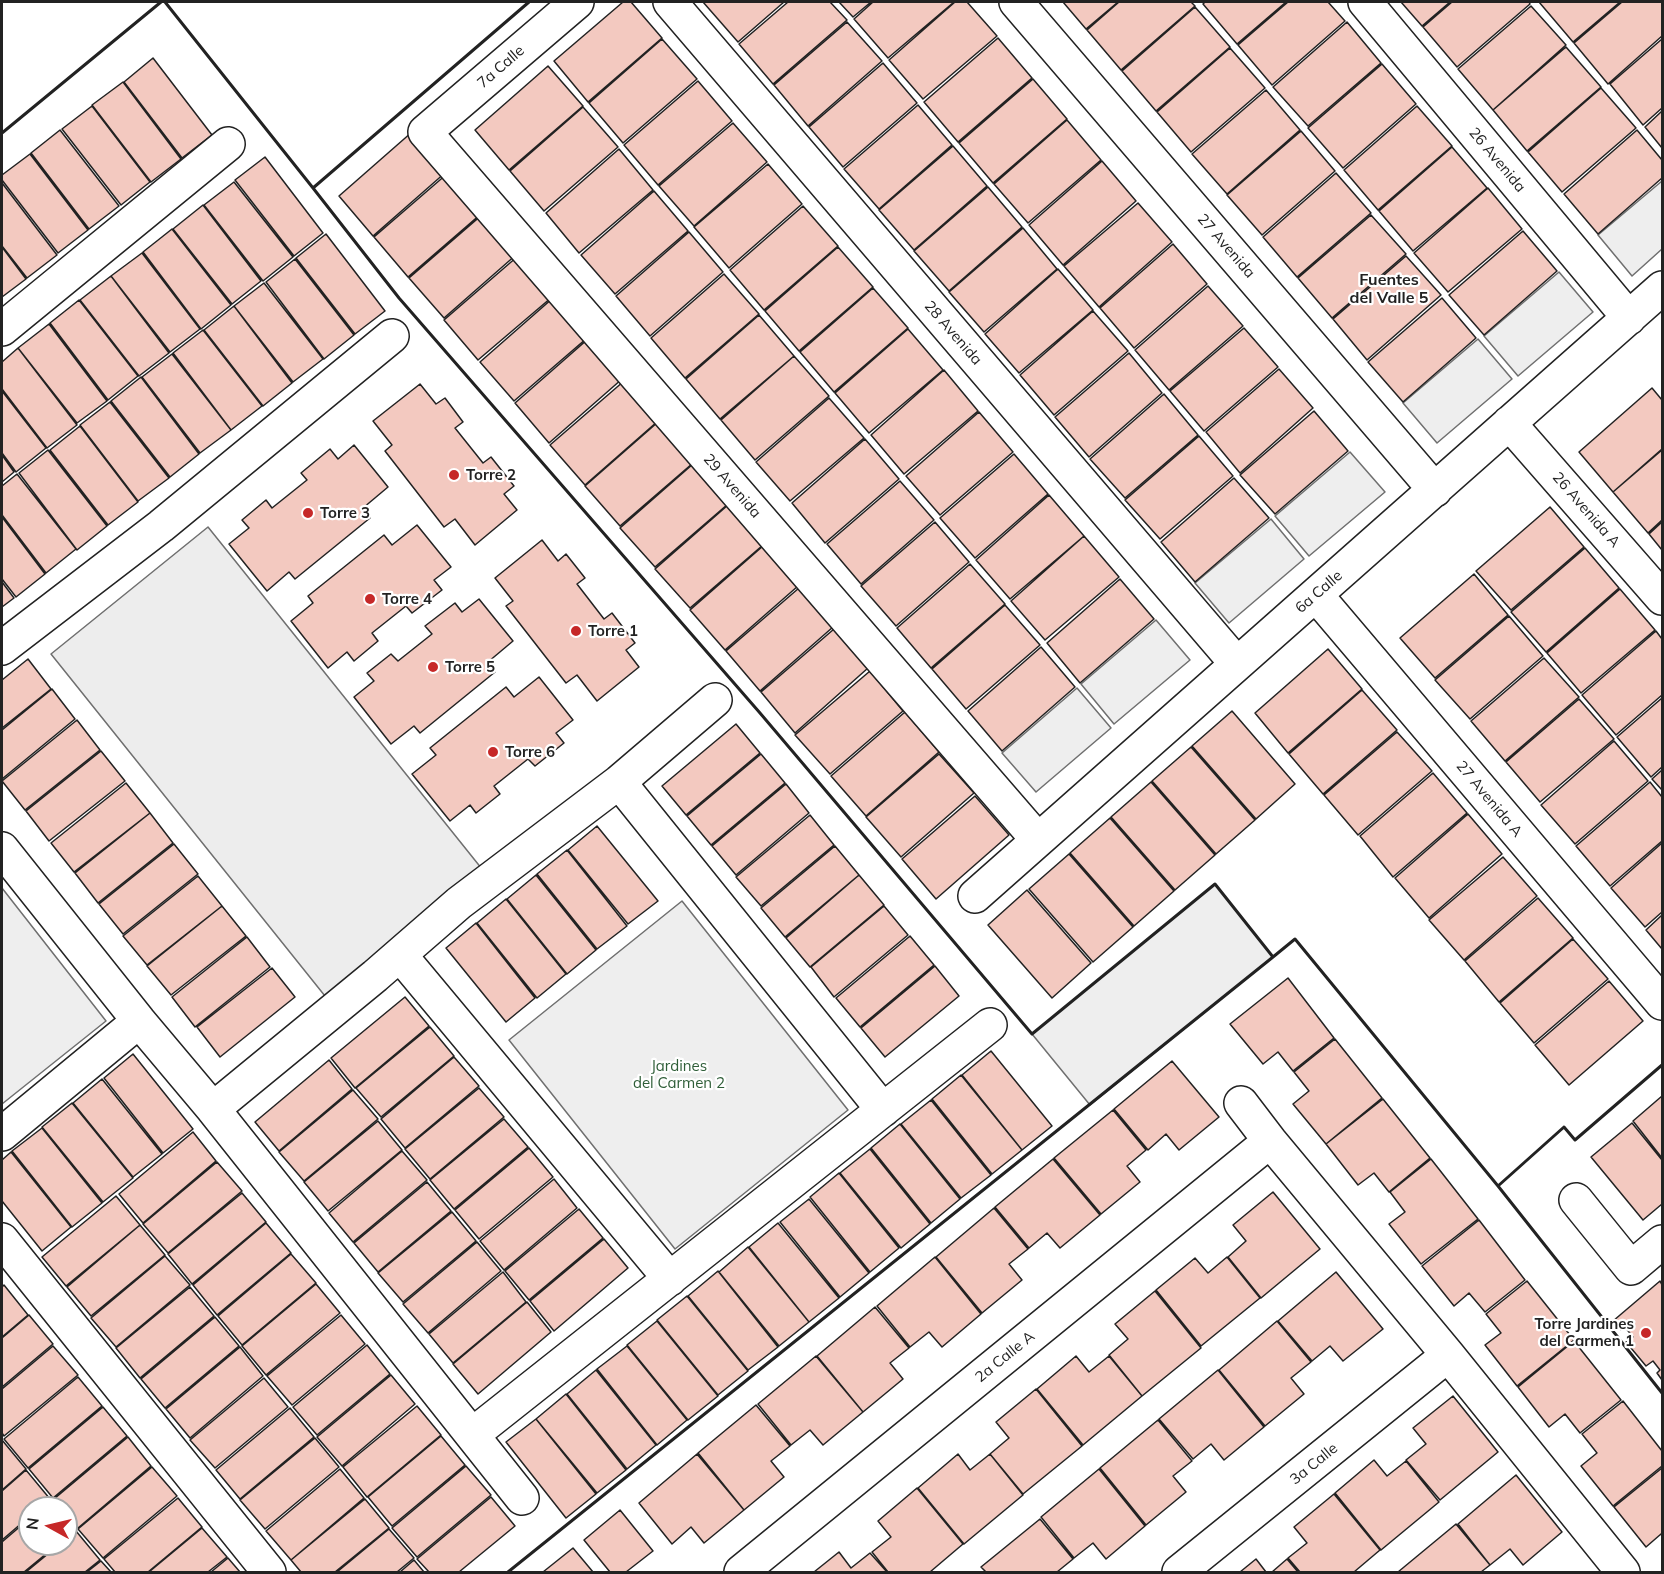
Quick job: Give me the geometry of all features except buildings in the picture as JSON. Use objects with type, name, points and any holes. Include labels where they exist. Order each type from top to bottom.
[{"type":"street","name":"7a Calle","points":[[425,132],[577,2]]},
{"type":"street","name":"28 Avenida","points":[[670,2],[1236,664]]},
{"type":"street","name":"27 Avenida","points":[[1017,2],[1435,490]]},
{"type":"street","name":"26 Avenida","points":[[1365,2],[1629,318]]},
{"type":"street","name":"29 Avenida","points":[[425,132],[1038,840]]},
{"type":"street","points":[[2,329],[228,144]]},
{"type":"street","name":"6a Calle","points":[[975,896],[1662,288]]},
{"type":"street","points":[[2,648],[160,526],[392,336]]},
{"type":"street","name":"26 Avenida A","points":[[1509,423],[1662,598]]},
{"type":"street","name":"27 Avenida A","points":[[1316,595],[1662,1003]]},
{"type":"street","points":[[213,1109],[400,955],[459,903],[619,782],[715,700]]},
{"type":"street","points":[[619,782],[883,1110]]},
{"type":"street","points":[[2,849],[139,1021],[213,1109],[522,1498]]},
{"type":"street","points":[[400,955],[670,1279]]},
{"type":"street","points":[[2,1134],[139,1021]]},
{"type":"street","points":[[472,1436],[990,1025]]},
{"type":"street","points":[[1241,1103],[1270,1141],[1448,1354],[1619,1571]]},
{"type":"street","name":"2a Calle A","points":[[741,1572],[1270,1141]]},
{"type":"street","points":[[1576,1200],[1631,1268],[1662,1242]]},
{"type":"street","points":[[2,1239],[269,1572]]},
{"type":"street","name":"3a Calle","points":[[1179,1572],[1448,1354]]},
{"type":"green space","points":[[1662,181],[1662,249],[1632,276],[1598,235]]},
{"type":"green space","points":[[1559,272],[1593,312],[1518,376],[1484,336]]},
{"type":"green space","points":[[1478,339],[1512,379],[1437,443],[1403,403]]},
{"type":"green space","points":[[1350,452],[1385,492],[1309,556],[1275,516]]},
{"type":"green space","points":[[1271,519],[1304,559],[1229,623],[1195,583]]},
{"type":"green space","points":[[1156,620],[1190,660],[1114,724],[1081,684]]},
{"type":"green space","points":[[1077,688],[1111,728],[1036,792],[1002,753]]},
{"type":"green space","points":[[1215,884],[1273,957],[1090,1105],[1032,1034]]},
{"type":"green space","points":[[2,888],[106,1021],[2,1104]]},
{"type":"green space","name":"Jardines del Carmen 2","points":[[682,901],[848,1110],[675,1249],[509,1040]]},
{"type":"shaded area","points":[[208,527],[482,869],[325,996],[51,654]]},
{"type":"wall","points":[[2,133],[161,2]]},
{"type":"wall","points":[[165,2],[313,188]]},
{"type":"wall","points":[[529,2],[313,188],[399,298],[760,713],[1032,1034],[1215,884],[1273,957],[1295,939],[1498,1186]]},
{"type":"wall","points":[[508,1572],[1273,957]]},
{"type":"wall","points":[[1662,1065],[1575,1140],[1564,1127],[1498,1186],[1662,1393]]},
{"type":"place","name":"Torre 2","points":[[454,475]]},
{"type":"place","name":"Torre 3","points":[[308,513]]},
{"type":"place","name":"Torre 4","points":[[370,599]]},
{"type":"place","name":"Torre 1","points":[[576,631]]},
{"type":"place","name":"Torre 5","points":[[433,667]]},
{"type":"place","name":"Torre 6","points":[[493,752]]},
{"type":"place","name":"Torre Jardines del Carmen 1","points":[[1646,1333]]},
{"type":"district","name":"Fuentes del Valle 5","points":[[1389,289]]}]
